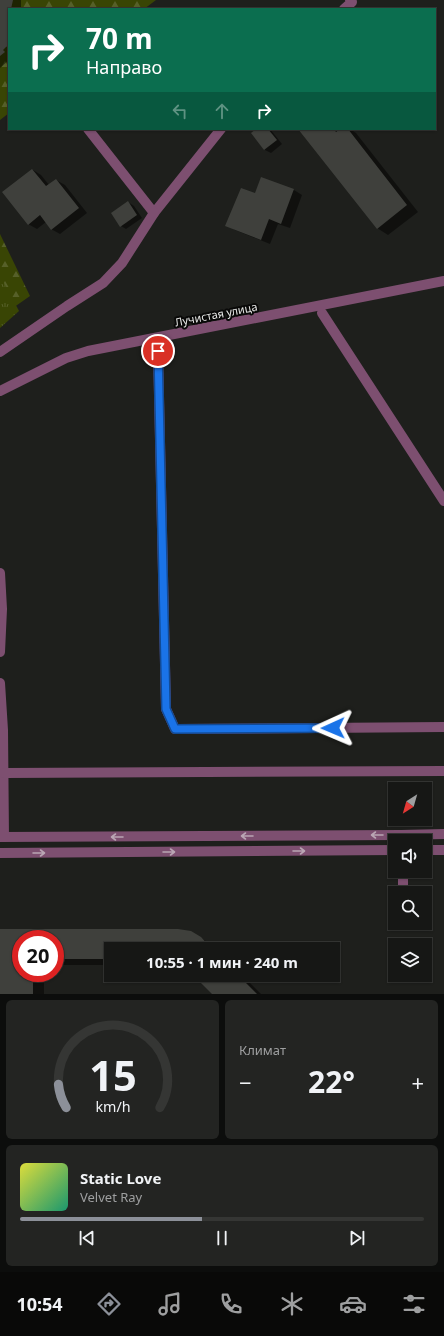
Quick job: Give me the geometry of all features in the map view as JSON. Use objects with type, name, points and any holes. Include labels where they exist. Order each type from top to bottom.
[{"type":"street","points":[[89,130],[154,213]]},
{"type":"street","points":[[0,352],[67,306],[104,283],[122,263],[154,213],[220,130]]},
{"type":"street","name":"Лучистая улица","points":[[0,391],[66,358],[88,351],[444,281]]},
{"type":"street","points":[[322,314],[444,501]]},
{"type":"street","points":[[158,351],[166,709],[175,729],[444,727]]},
{"type":"street","points":[[0,572],[2,609],[0,652]]},
{"type":"street","points":[[0,683],[4,774],[2,837],[444,834]]},
{"type":"street","points":[[4,774],[444,771]]},
{"type":"street","points":[[0,853],[388,850]]},
{"type":"street","points":[[432,850],[444,850]]},
{"type":"green space","points":[[0,0],[156,0],[145,8],[8,8],[8,114],[0,120]]},
{"type":"green space","points":[[0,234],[30,296],[0,317]]},
{"type":"green space","points":[[0,275],[19,311],[0,328]]},
{"type":"building","points":[[0,0],[13,0],[11,8],[8,8],[8,45],[3,50],[5,52],[0,56]]},
{"type":"building","points":[[255,130],[269,130],[277,140],[264,150],[251,133]]},
{"type":"building","points":[[299,130],[335,130],[336,132],[339,130],[349,130],[407,205],[377,229]]},
{"type":"building","points":[[32,169],[46,186],[56,179],[79,208],[51,230],[40,215],[28,225],[2,192]]},
{"type":"building","points":[[261,177],[294,189],[281,224],[269,219],[261,240],[225,226],[241,188],[255,193]]},
{"type":"building","points":[[128,201],[137,215],[120,227],[111,213]]},
{"type":"building","points":[[0,929],[178,929],[191,931],[201,937],[206,942],[104,942],[104,959],[64,959],[64,930],[12,930],[12,982],[33,982],[33,994],[0,994]]},
{"type":"building","points":[[200,982],[245,982],[257,994],[212,994]]},
{"type":"route","points":[[158,351],[166,709],[175,729],[333,728]]}]
